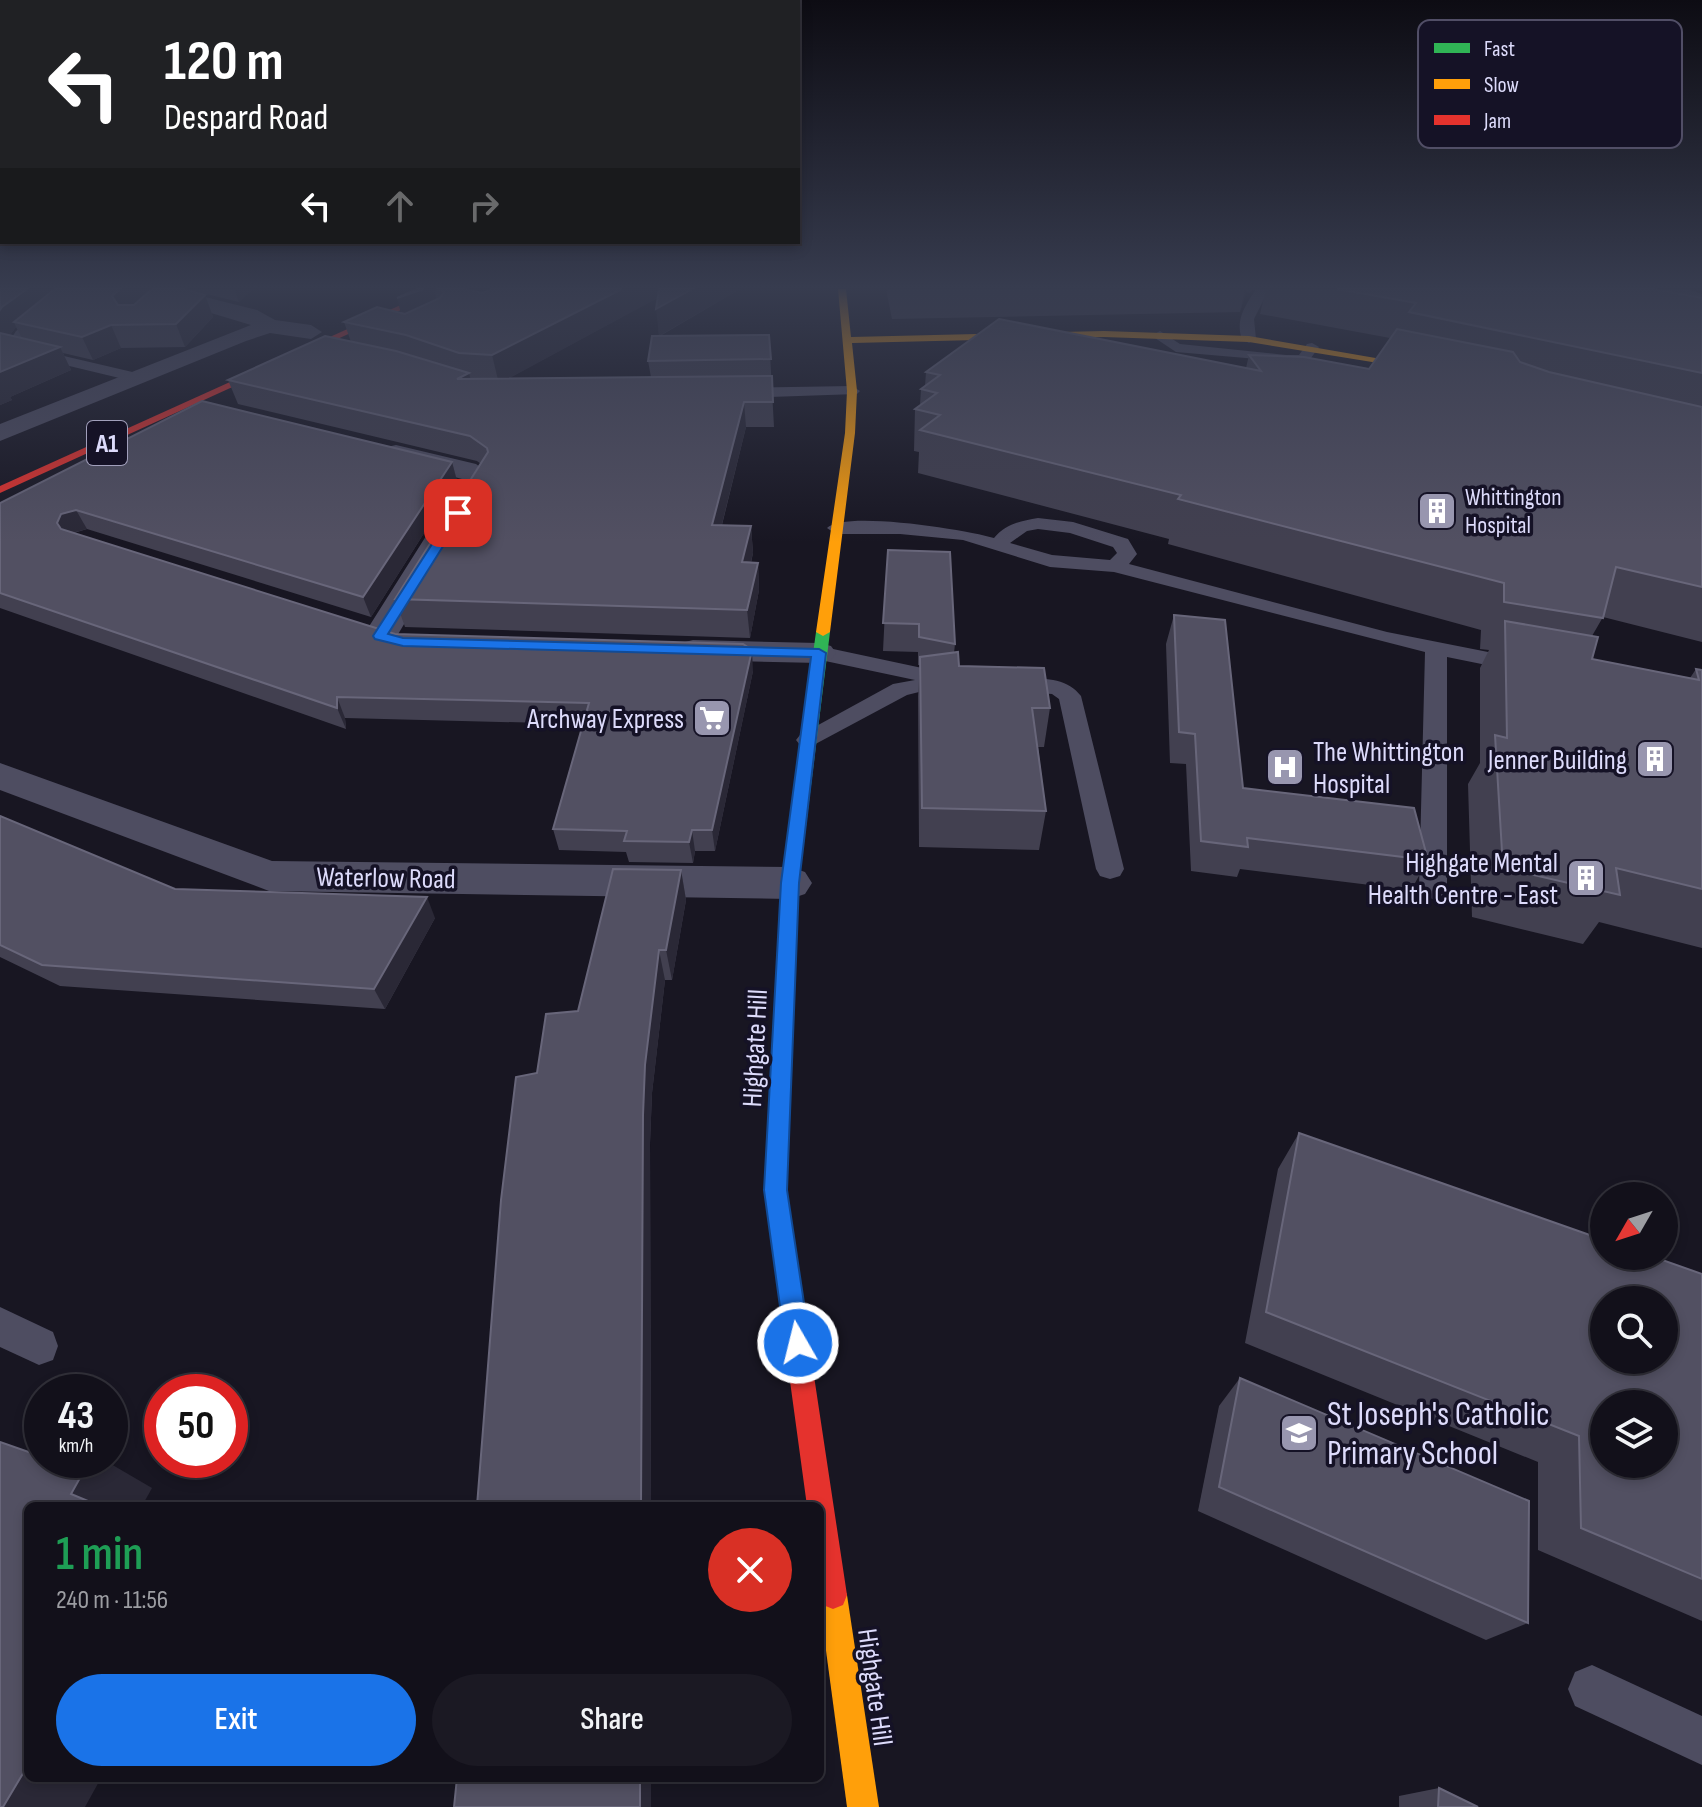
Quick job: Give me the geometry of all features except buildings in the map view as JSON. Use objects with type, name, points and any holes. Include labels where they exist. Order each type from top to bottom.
[{"type":"main road","name":"A1","points":[[0,470],[233,373]]},
{"type":"main road","name":"A1","points":[[0,490],[194,404],[251,373]]},
{"type":"main road","name":"Highgate Hill","points":[[819,1502],[775,1190],[790,883],[849,448],[850,373]]},
{"type":"main road","points":[[0,504],[16,497],[21,483]]},
{"type":"main road","name":"Highgate Hill","points":[[824,1534],[863,1807]]},
{"type":"street","points":[[0,433],[146,373]]},
{"type":"street","points":[[194,404],[228,412]]},
{"type":"street","points":[[369,446],[466,470],[478,476],[365,631],[417,642]]},
{"type":"street","points":[[669,650],[819,653]]},
{"type":"street","name":"Waterlow Road","points":[[0,776],[269,876],[790,883]]},
{"type":"lane","points":[[120,373],[136,377]]},
{"type":"lane","points":[[721,393],[852,391]]},
{"type":"lane","points":[[997,546],[1010,531],[1034,523],[1080,529],[1121,543],[1127,554],[1115,566]]},
{"type":"lane","points":[[836,528],[900,528],[965,535],[1050,561],[1115,566],[1436,650],[1544,669]]},
{"type":"lane","points":[[1433,889],[1436,650]]},
{"type":"lane","points":[[819,653],[946,681],[1057,687],[1070,696],[1110,869]]},
{"type":"lane","points":[[808,740],[901,689],[946,681]]},
{"type":"lane","points":[[0,1326],[39,1346]]},
{"type":"lane","points":[[1592,1689],[1702,1741]]},
{"type":"traffic: fast","points":[[781,1059],[790,883],[823,632]]},
{"type":"traffic: slow","points":[[823,632],[850,433],[850,373]]},
{"type":"traffic: slow","points":[[833,1595],[863,1807]]},
{"type":"traffic: jam","points":[[0,490],[257,373]]},
{"type":"traffic: jam","points":[[781,1059],[775,1190],[820,1502]]},
{"type":"traffic: jam","points":[[824,1532],[833,1595]]},
{"type":"place","name":"Whittington Hospital","points":[[1437,511]]},
{"type":"place","name":"Archway Express","points":[[712,718]]},
{"type":"place","name":"Jenner Building","points":[[1655,759]]},
{"type":"place","name":"The Whittington Hospital","points":[[1285,767]]},
{"type":"place","name":"Highgate Mental Health Centre - East","points":[[1586,878]]},
{"type":"place","name":"St Joseph's Catholic Primary School","points":[[1299,1433]]},
{"type":"route","points":[[458,513],[380,636],[403,642],[819,653],[790,883],[775,1190],[798,1343]]}]
